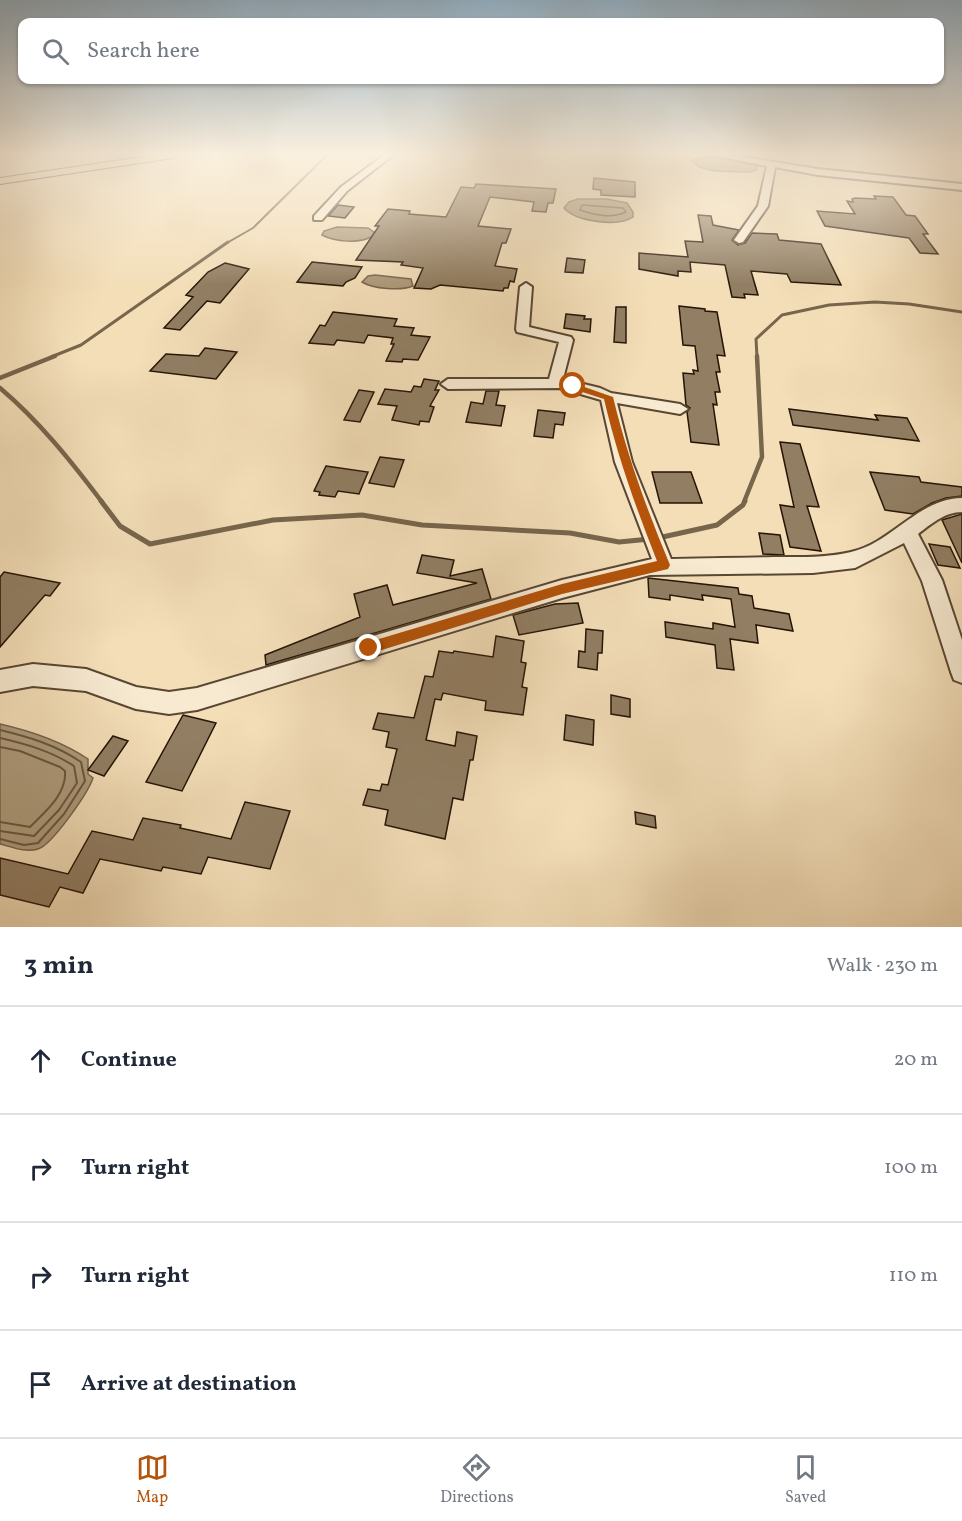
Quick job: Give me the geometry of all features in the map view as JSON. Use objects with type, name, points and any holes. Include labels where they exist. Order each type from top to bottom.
[{"type":"street","points":[[318,218],[336,198]]},
{"type":"street","points":[[739,240],[763,206],[765,198]]},
{"type":"street","points":[[526,287],[522,329],[566,340],[555,383]]},
{"type":"street","points":[[448,384],[555,383],[595,391],[608,397],[680,409]]},
{"type":"street","points":[[608,397],[617,436],[640,505],[662,560]]},
{"type":"street","points":[[0,681],[33,675],[86,680],[136,698],[169,703],[198,699],[562,589],[650,567],[662,560],[813,565],[855,560],[889,544],[934,513],[953,505],[962,505]]},
{"type":"street","points":[[907,531],[932,580],[962,672]]},
{"type":"water","points":[[578,199],[607,199],[627,203],[633,212],[633,217],[618,222],[587,220],[564,208],[569,202]]},
{"type":"water","points":[[337,227],[368,228],[374,232],[373,236],[368,239],[355,241],[340,241],[322,235],[324,231]]},
{"type":"water","points":[[368,276],[411,279],[413,286],[387,288],[362,282]]},
{"type":"water","points":[[0,724],[46,737],[88,759],[88,774],[93,778],[90,785],[60,829],[38,849],[24,850],[0,844]]},
{"type":"building","points":[[455,198],[489,198],[478,226],[511,229],[506,243],[502,243],[495,266],[517,269],[514,282],[510,281],[508,288],[504,288],[503,291],[440,285],[431,289],[414,288],[423,268],[401,265],[403,262],[356,260],[379,226],[375,226],[388,209],[410,211],[409,214],[446,217]]},
{"type":"building","points":[[501,198],[554,198],[553,203],[548,203],[546,212],[532,211],[534,202]]},
{"type":"building","points":[[854,198],[894,198],[906,215],[915,216],[928,234],[923,234],[938,254],[920,253],[909,238],[825,226],[817,211],[855,214],[847,201],[853,202],[852,199]]},
{"type":"building","points":[[338,205],[354,207],[345,218],[328,216]]},
{"type":"building","points":[[698,215],[711,216],[713,225],[739,230],[732,240],[738,245],[745,243],[752,233],[777,234],[779,240],[821,244],[841,285],[791,282],[787,274],[751,271],[758,295],[744,294],[745,298],[732,297],[725,265],[690,262],[691,272],[678,271],[678,276],[639,269],[639,253],[688,257],[685,241],[703,242]]},
{"type":"building","points":[[567,258],[585,260],[583,273],[565,272]]},
{"type":"building","points":[[312,262],[362,267],[355,278],[343,286],[297,282]]},
{"type":"building","points":[[225,263],[249,269],[220,303],[207,301],[180,330],[164,328],[193,297],[186,295],[208,272]]},
{"type":"building","points":[[679,306],[717,312],[725,356],[717,355],[720,372],[716,372],[720,392],[715,392],[717,405],[713,404],[719,445],[691,442],[687,412],[690,408],[686,405],[683,373],[694,374],[693,370],[698,371],[695,346],[683,345]]},
{"type":"building","points":[[616,307],[626,307],[626,343],[614,342]]},
{"type":"building","points":[[333,312],[397,319],[394,326],[414,328],[411,335],[430,337],[418,360],[403,359],[402,362],[386,361],[394,344],[391,344],[393,338],[368,335],[364,343],[337,340],[334,345],[309,343],[320,325],[325,326]]},
{"type":"building","points":[[566,314],[591,319],[590,332],[564,328]]},
{"type":"building","points":[[205,348],[237,352],[216,379],[150,371],[166,354],[199,356]]},
{"type":"building","points":[[424,379],[439,381],[435,390],[439,390],[430,406],[434,407],[429,422],[420,421],[419,425],[392,420],[397,406],[378,404],[385,389],[411,392],[414,386],[421,387]]},
{"type":"building","points":[[359,390],[374,392],[360,422],[344,420]]},
{"type":"building","points":[[486,391],[499,391],[496,405],[505,406],[501,426],[466,422],[471,402],[483,404]]},
{"type":"building","points":[[789,409],[878,420],[875,415],[907,418],[919,441],[793,425]]},
{"type":"building","points":[[538,410],[565,413],[563,425],[555,424],[553,438],[534,436]]},
{"type":"building","points":[[780,442],[800,444],[819,507],[807,506],[821,551],[790,547],[780,505],[794,507]]},
{"type":"building","points":[[380,457],[404,460],[394,487],[369,483]]},
{"type":"building","points":[[326,466],[368,472],[359,494],[338,491],[335,497],[319,495],[320,492],[314,491]]},
{"type":"building","points":[[652,472],[691,472],[702,503],[660,503]]},
{"type":"building","points":[[870,472],[919,477],[921,482],[962,487],[962,496],[932,503],[913,514],[885,510]]},
{"type":"building","points":[[962,514],[962,563],[942,520]]},
{"type":"building","points":[[759,533],[780,535],[784,555],[763,554]]},
{"type":"building","points":[[929,544],[950,547],[960,568],[938,565]]},
{"type":"building","points":[[422,555],[454,560],[450,576],[482,569],[491,599],[266,665],[265,655],[360,617],[354,594],[387,585],[393,605],[477,583],[417,573]]},
{"type":"building","points":[[4,572],[60,583],[50,596],[45,595],[0,647],[0,577]]},
{"type":"building","points":[[648,578],[738,588],[739,594],[752,596],[754,608],[789,614],[793,631],[756,625],[758,643],[730,639],[734,670],[717,668],[715,645],[666,637],[665,622],[713,629],[713,623],[735,627],[731,599],[702,595],[703,600],[670,595],[670,600],[649,597]]},
{"type":"building","points":[[578,603],[583,623],[519,635],[513,615],[555,604]]},
{"type":"building","points":[[586,629],[603,631],[602,653],[598,653],[597,670],[578,667],[579,651],[585,652]]},
{"type":"building","points":[[496,636],[524,641],[521,662],[526,663],[522,687],[527,688],[523,715],[485,710],[486,701],[443,693],[441,700],[435,699],[426,740],[455,746],[457,732],[477,736],[463,800],[453,798],[445,839],[385,825],[388,810],[363,805],[368,789],[380,791],[382,784],[388,785],[397,749],[386,747],[389,732],[373,729],[378,713],[414,718],[425,676],[433,677],[439,651],[493,657]]},
{"type":"building","points":[[611,695],[630,699],[630,717],[611,714]]},
{"type":"building","points":[[183,715],[216,723],[182,791],[146,782]]},
{"type":"building","points":[[566,715],[594,720],[593,745],[564,740]]},
{"type":"building","points":[[113,736],[128,741],[104,776],[88,770]]},
{"type":"building","points":[[245,802],[290,811],[270,869],[208,857],[201,874],[163,867],[161,871],[100,859],[83,893],[60,887],[49,907],[0,895],[0,858],[68,874],[92,831],[133,840],[143,818],[181,825],[180,828],[231,839]]},
{"type":"building","points":[[635,812],[655,816],[656,828],[636,824]]},
{"type":"waterway","points":[[226,244],[253,228],[283,198]]},
{"type":"waterway","points":[[51,357],[81,345],[226,244]]},
{"type":"waterway","points":[[757,357],[756,339],[782,315],[829,305],[875,302],[909,304],[962,312]]},
{"type":"waterway","points":[[0,378],[55,356]]},
{"type":"waterway","points":[[744,502],[762,457],[757,356]]},
{"type":"waterway","points":[[0,388],[54,442],[102,502]]},
{"type":"waterway","points":[[101,501],[120,526],[150,544],[273,520],[362,515],[422,525],[570,533],[619,542],[650,539]]},
{"type":"waterway","points":[[658,538],[717,525],[745,501]]},
{"type":"route","points":[[369,648],[562,589],[664,565],[619,444],[608,397],[595,391],[573,386]]}]
